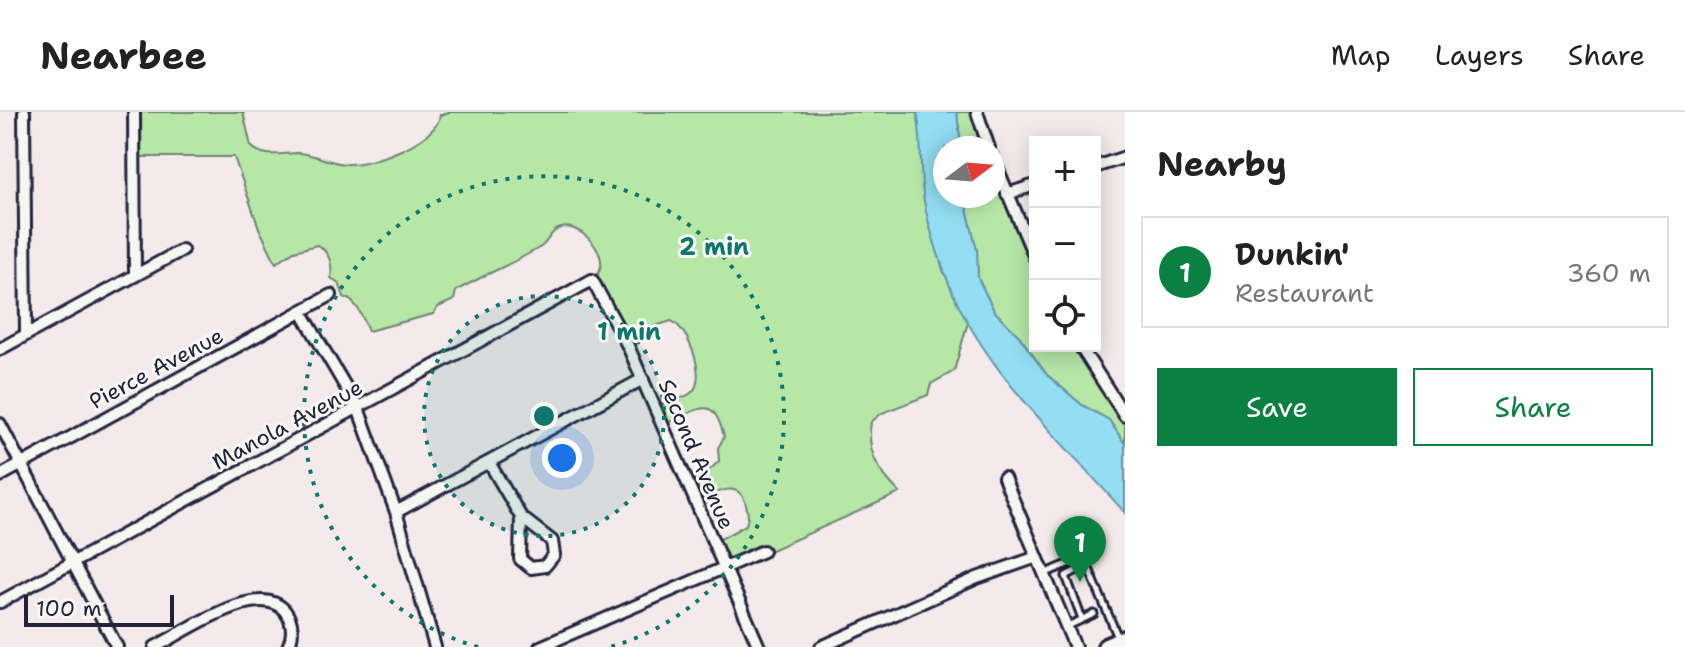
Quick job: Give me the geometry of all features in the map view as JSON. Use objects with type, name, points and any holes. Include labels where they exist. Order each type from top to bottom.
[{"type":"street","points":[[24,112],[26,335]]},
{"type":"street","points":[[134,112],[135,276]]},
{"type":"street","points":[[977,112],[985,136]]},
{"type":"street","points":[[1101,165],[1125,157]]},
{"type":"street","points":[[1007,194],[1029,187]]},
{"type":"street","points":[[1005,189],[1029,244]]},
{"type":"street","points":[[0,349],[182,250]]},
{"type":"street","name":"Second Avenue","points":[[592,280],[643,379],[759,647]]},
{"type":"street","name":"Manola Avenue","points":[[0,602],[592,280]]},
{"type":"street","name":"Pierce Avenue","points":[[0,476],[331,295]]},
{"type":"street","points":[[301,311],[358,408],[396,512],[435,647]]},
{"type":"street","points":[[1084,352],[1125,416]]},
{"type":"street","points":[[396,512],[643,379]]},
{"type":"street","points":[[0,424],[117,647]]},
{"type":"street","points":[[490,464],[521,517],[552,541],[554,555],[545,566],[531,568],[520,559],[521,517]]},
{"type":"street","points":[[1004,478],[1075,647]]},
{"type":"street","points":[[540,647],[763,551]]},
{"type":"street","points":[[821,647],[977,578],[1037,557]]},
{"type":"street","points":[[155,647],[242,603],[268,598],[278,604],[290,620],[292,631],[288,647]]},
{"type":"lane","points":[[1044,574],[1084,557],[1117,642]]},
{"type":"lane","points":[[1082,619],[1066,580],[1070,572],[1087,565]]},
{"type":"lane","points":[[1067,626],[1094,614]]},
{"type":"green space","points":[[135,112],[243,112],[251,146],[261,153],[298,153],[357,164],[386,156],[416,142],[436,125],[440,115],[449,112],[917,112],[923,142],[923,195],[943,270],[968,322],[954,371],[931,384],[928,395],[882,413],[871,422],[872,453],[900,493],[726,570],[713,543],[746,525],[748,513],[742,496],[738,491],[724,490],[697,503],[684,478],[711,469],[719,461],[718,448],[724,437],[720,423],[710,409],[703,408],[667,423],[654,407],[691,393],[696,386],[697,365],[689,342],[671,321],[621,337],[593,283],[601,259],[594,245],[582,233],[568,227],[561,228],[539,248],[456,291],[454,300],[438,307],[433,314],[368,331],[356,307],[344,297],[339,283],[331,278],[329,258],[317,245],[294,251],[276,263],[259,228],[234,157],[137,157]]},
{"type":"green space","points":[[957,112],[979,112],[986,136],[960,136]]},
{"type":"green space","points":[[1005,184],[1029,241],[1029,350],[994,311],[978,279],[977,251],[967,208],[1005,208]]},
{"type":"green space","points":[[1030,352],[1085,352],[1125,415],[1125,444],[1109,420],[1082,405],[1047,375]]},
{"type":"water","points":[[917,112],[957,112],[960,136],[933,136],[933,208],[967,208],[977,251],[978,278],[994,311],[1019,336],[1047,375],[1082,405],[1109,420],[1125,444],[1125,513],[1022,399],[976,337],[943,268],[930,227],[922,185]]},
{"type":"place","name":"Dunkin'","points":[[1080,582]]}]
